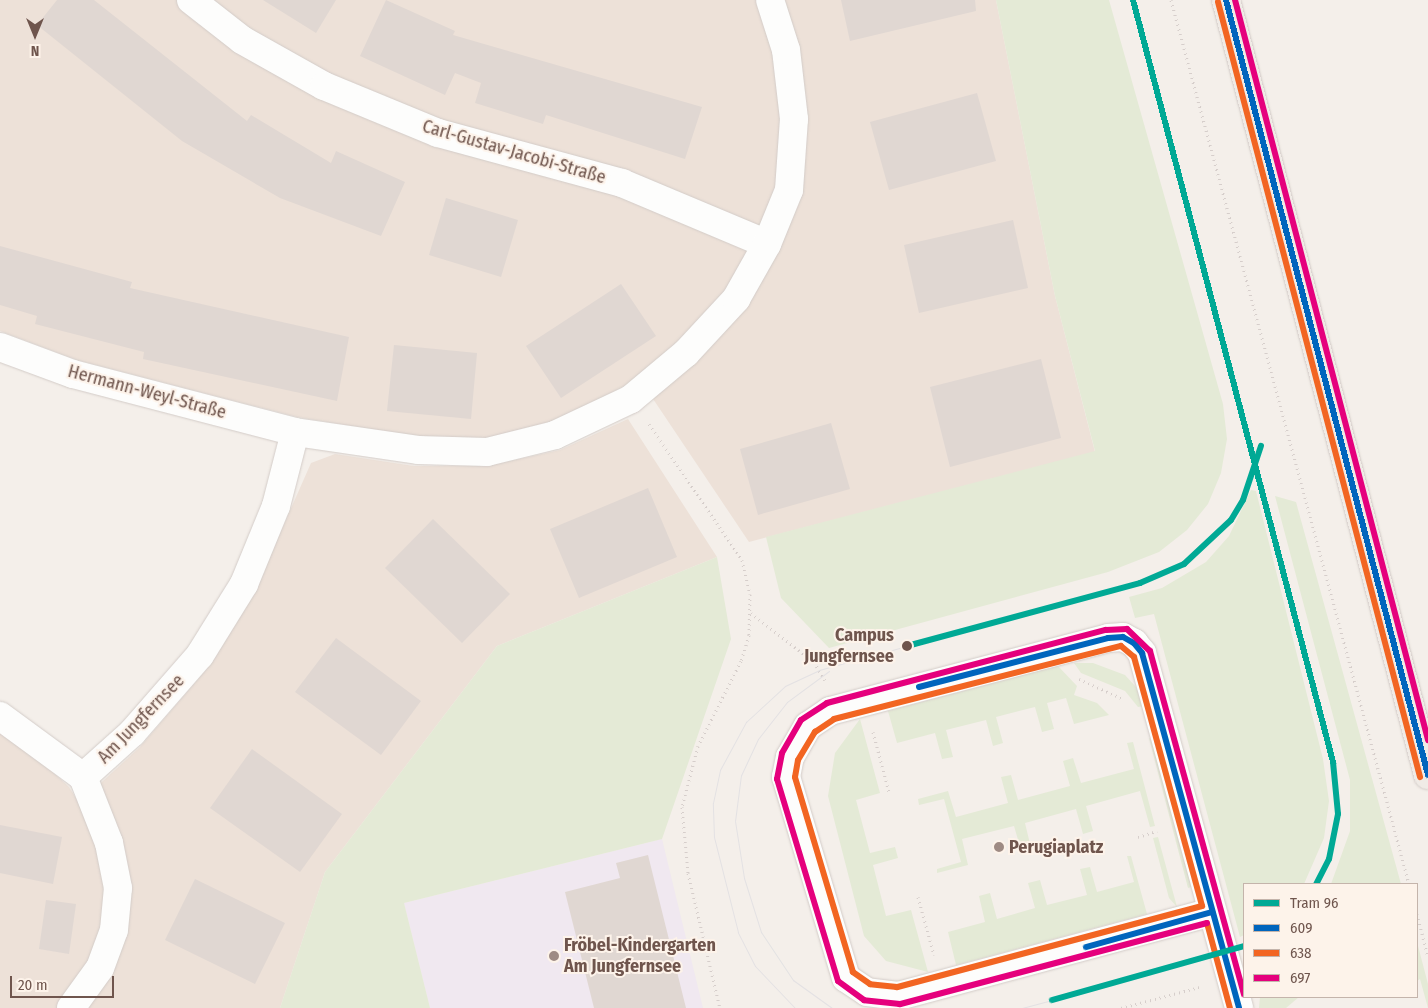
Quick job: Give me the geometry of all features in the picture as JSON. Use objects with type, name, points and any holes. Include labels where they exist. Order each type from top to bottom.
[{"type":"main road","points":[[1226,0],[1428,775]]},
{"type":"street","name":"Carl-Gustav-Jacobi-Straße","points":[[191,0],[242,40],[324,86],[438,133],[622,183],[767,244]]},
{"type":"street","name":"Hermann-Weyl-Straße","points":[[0,347],[73,374],[295,432],[418,450],[487,452],[555,435],[631,399],[686,353],[736,299],[767,244],[789,190],[794,120],[786,50],[770,0]]},
{"type":"street","name":"Am Jungfernsee","points":[[71,1008],[100,968],[114,930],[118,888],[109,843],[83,777],[132,733],[200,655],[230,608],[276,506],[295,432]]},
{"type":"street","points":[[1212,912],[898,996],[866,992],[846,978],[786,777],[798,738],[830,711],[1064,650],[1123,637],[1142,653],[1238,1008]]},
{"type":"street","points":[[0,716],[83,777]]},
{"type":"path","points":[[1171,0],[1409,883]]},
{"type":"path","points":[[631,399],[742,560],[751,612],[741,661],[698,746],[682,807],[686,864],[720,1008]]},
{"type":"path","points":[[751,612],[814,662],[828,687]]},
{"type":"path","points":[[1064,650],[1075,677],[1126,703]]},
{"type":"path","points":[[1138,836],[1162,829],[1165,838]]},
{"type":"path","points":[[1418,918],[1428,957]]},
{"type":"path","points":[[1121,1008],[1205,986],[1203,978]]},
{"type":"shaded area","points":[[0,0],[996,0],[1055,296],[1095,452],[749,542],[639,378],[550,426],[486,439],[418,437],[297,417],[77,360],[0,331]]},
{"type":"shaded area","points":[[628,419],[717,557],[497,646],[325,872],[280,1008],[0,1008],[0,731],[32,753],[69,787],[79,803],[140,747],[211,664],[255,590],[311,463],[335,454],[414,466],[488,466],[560,450]]},
{"type":"shaded area","name":"Fröbel-Kindergarten Am Jungfernsee","points":[[662,839],[703,1008],[430,1008],[404,903]]},
{"type":"green space","points":[[996,0],[1109,0],[1223,404],[1227,439],[1221,473],[1208,504],[1187,530],[1159,552],[1108,572],[829,648],[781,598],[766,537],[1095,451],[1055,296]]},
{"type":"green space","points":[[1251,490],[1256,491],[1323,759],[1329,801],[1324,838],[1304,883],[1243,883],[1243,936],[1240,937],[1154,614],[1135,618],[1129,597],[1162,588],[1206,562],[1229,536]]},
{"type":"green space","points":[[1275,496],[1296,502],[1401,883],[1331,883],[1350,831],[1350,780]]},
{"type":"green space","points":[[717,557],[731,639],[662,839],[404,903],[430,1008],[280,1008],[325,872],[497,646]]},
{"type":"green space","points":[[1074,663],[1093,663],[1125,675],[1136,687],[1144,706],[1138,707],[1125,691],[1081,673]]},
{"type":"green space","points":[[1058,666],[1077,686],[1074,695],[1097,703],[1109,715],[1074,724],[1066,698],[1047,703],[1054,729],[1042,732],[1035,707],[996,717],[1003,743],[993,746],[986,720],[946,730],[953,757],[942,759],[935,733],[897,743],[888,711]]},
{"type":"green space","points":[[860,719],[880,793],[856,800],[870,853],[895,847],[898,858],[873,865],[886,916],[911,910],[928,972],[886,961],[864,936],[828,796],[835,753]]},
{"type":"green space","points":[[1149,738],[1160,743],[1197,885],[1188,888]]},
{"type":"green space","points":[[1133,742],[1155,826],[1150,827],[1140,791],[1086,806],[1093,831],[1083,834],[1076,809],[1025,823],[1031,848],[1021,850],[1014,826],[962,839],[968,865],[937,873],[937,869],[961,862],[944,799],[919,805],[918,799],[948,791],[956,817],[1008,803],[1001,777],[1011,775],[1018,800],[1070,786],[1063,761],[1073,758],[1081,783],[1134,769],[1127,743]]},
{"type":"green space","points":[[1158,837],[1177,907],[1169,898],[1153,838]]},
{"type":"green space","points":[[1127,856],[1131,856],[1147,914],[956,965],[948,932],[985,922],[979,896],[990,893],[997,919],[1035,908],[1028,883],[1040,880],[1047,905],[1087,895],[1080,869],[1090,867],[1097,892],[1134,882]]},
{"type":"green space","points":[[1418,946],[1428,984],[1428,1008],[1420,979],[1418,980]]},
{"type":"green space","points":[[1260,998],[1298,998],[1286,1008],[1259,1008]]},
{"type":"building","points":[[57,0],[94,0],[247,121],[251,115],[331,163],[336,151],[405,182],[381,236],[280,198],[182,141],[37,25]]},
{"type":"building","points":[[263,0],[336,0],[316,33]]},
{"type":"building","points":[[386,0],[455,31],[453,35],[702,107],[685,159],[546,115],[543,124],[475,103],[481,83],[455,73],[445,95],[360,56]]},
{"type":"building","points":[[841,0],[975,0],[976,11],[850,41]]},
{"type":"building","points":[[977,93],[996,161],[889,190],[870,122]]},
{"type":"building","points":[[446,198],[518,220],[501,277],[429,255]]},
{"type":"building","points":[[1013,220],[1028,288],[919,313],[904,245]]},
{"type":"building","points":[[0,246],[132,282],[130,288],[349,337],[337,401],[143,359],[144,352],[35,324],[37,316],[0,305]]},
{"type":"building","points":[[621,284],[656,336],[561,398],[526,346]]},
{"type":"building","points":[[394,345],[477,353],[471,419],[387,411]]},
{"type":"building","points":[[1041,359],[1061,438],[950,467],[930,387]]},
{"type":"building","points":[[831,423],[850,489],[758,515],[740,449]]},
{"type":"building","points":[[648,488],[677,557],[579,598],[550,529]]},
{"type":"building","points":[[433,519],[510,594],[462,643],[385,568]]},
{"type":"building","points":[[336,638],[421,701],[381,755],[295,692]]},
{"type":"building","points":[[252,749],[342,814],[300,872],[210,808]]},
{"type":"building","points":[[0,825],[62,837],[53,884],[0,873]]},
{"type":"building","points":[[648,855],[686,1008],[594,1008],[565,892],[620,878],[616,863]]},
{"type":"building","points":[[195,879],[285,923],[255,984],[165,940]]},
{"type":"building","points":[[46,900],[76,904],[69,954],[39,949]]},
{"type":"tram line","name":"96","points":[[1133,0],[1333,762],[1338,814],[1329,859],[1317,883]]},
{"type":"tram line","name":"96","points":[[907,646],[1140,583],[1184,564],[1231,520],[1243,500],[1261,446]]},
{"type":"tram line","points":[[795,1008],[755,966],[738,932],[714,837],[713,803],[720,770],[746,722],[785,686],[819,670],[907,646]]},
{"type":"tram line","points":[[829,671],[787,702],[758,739],[741,775],[735,821],[744,878],[761,932],[793,980],[832,1008]]},
{"type":"tram line","name":"96","points":[[1052,1000],[1243,946]]},
{"type":"tram line","points":[[1022,1008],[1052,1000]]},
{"type":"transit line","name":"609","points":[[1226,0],[1428,775]]},
{"type":"transit line","name":"697","points":[[1235,0],[1428,740]]},
{"type":"transit line","name":"638","points":[[1218,2],[1420,777]]},
{"type":"transit line","name":"697","points":[[1207,923],[900,1004],[864,1000],[838,981],[777,779],[782,753],[801,720],[827,703],[1106,630],[1127,629],[1150,651],[1243,990]]},
{"type":"transit line","name":"609","points":[[919,687],[1108,638],[1123,637],[1134,643],[1142,653],[1239,1008]]},
{"type":"transit line","name":"638","points":[[1121,646],[1134,657],[1202,906],[897,987],[870,984],[853,972],[795,777],[798,760],[815,732],[834,719],[1121,646]]},
{"type":"transit line","name":"609","points":[[1086,947],[1212,912]]},
{"type":"transit line","name":"638","points":[[1207,923],[1230,1008]]},
{"type":"place","name":"Campus Jungfernsee","points":[[907,646]]},
{"type":"place","name":"Perugiaplatz","points":[[999,847]]},
{"type":"place","name":"Fröbel-Kindergarten Am Jungfernsee","points":[[554,956]]}]
